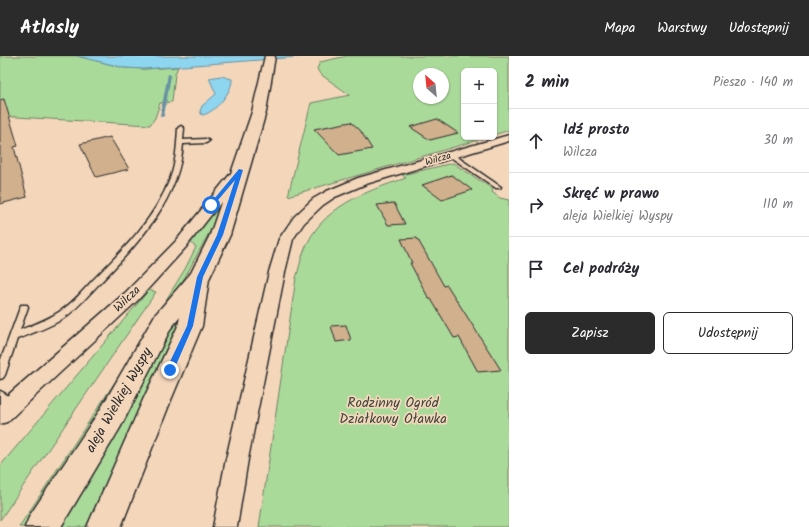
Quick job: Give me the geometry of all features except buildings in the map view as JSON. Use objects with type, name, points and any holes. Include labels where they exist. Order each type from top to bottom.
[{"type":"main road","name":"aleja Wielkiej Wyspy","points":[[104,527],[162,388],[190,326],[200,277],[220,235],[259,112],[262,87],[270,56]]},
{"type":"main road","name":"aleja Wielkiej Wyspy","points":[[42,527],[110,419],[163,322],[200,277]]},
{"type":"street","name":"Wilcza","points":[[225,527],[277,272],[286,239],[300,220],[318,202],[331,194],[390,173],[509,138]]},
{"type":"street","name":"Wilcza","points":[[3,406],[131,297],[181,244],[240,170]]},
{"type":"lane","points":[[15,336],[48,322],[66,311],[129,248],[158,208],[172,182],[178,162],[181,128]]},
{"type":"lane","points":[[180,142],[206,141]]},
{"type":"lane","points":[[451,155],[498,187]]},
{"type":"lane","points":[[0,375],[24,307]]},
{"type":"green space","points":[[0,56],[77,56],[125,68],[145,69],[178,67],[175,74],[172,102],[160,103],[155,118],[150,125],[0,116]]},
{"type":"green space","points":[[347,56],[509,56],[509,130],[497,134],[497,68],[461,68],[461,140],[478,140],[288,196],[311,103],[350,95],[320,74],[317,69],[320,62]]},
{"type":"green space","name":"Rodzinny Ogród Działkowy Oławka","points":[[453,163],[493,189],[492,192],[500,198],[509,200],[509,527],[259,527],[296,278],[303,254],[312,236],[321,223],[346,203],[375,189],[406,178],[402,175]]},
{"type":"green space","points":[[223,197],[214,224],[180,286],[27,527],[19,527],[121,373],[185,269],[196,247],[190,242]]},
{"type":"green space","points":[[149,290],[156,292],[0,520],[0,466]]},
{"type":"green space","points":[[185,302],[189,302],[86,527],[61,527],[126,418],[162,342]]},
{"type":"water","points":[[77,56],[310,56],[144,69],[125,68]]},
{"type":"water","points":[[221,76],[232,79],[229,90],[222,101],[212,111],[202,115],[200,111],[202,106],[216,94],[209,78]]},
{"type":"waterway","points":[[162,116],[169,75]]},
{"type":"route","points":[[170,370],[190,326],[200,277],[220,235],[240,170],[211,205]]}]
